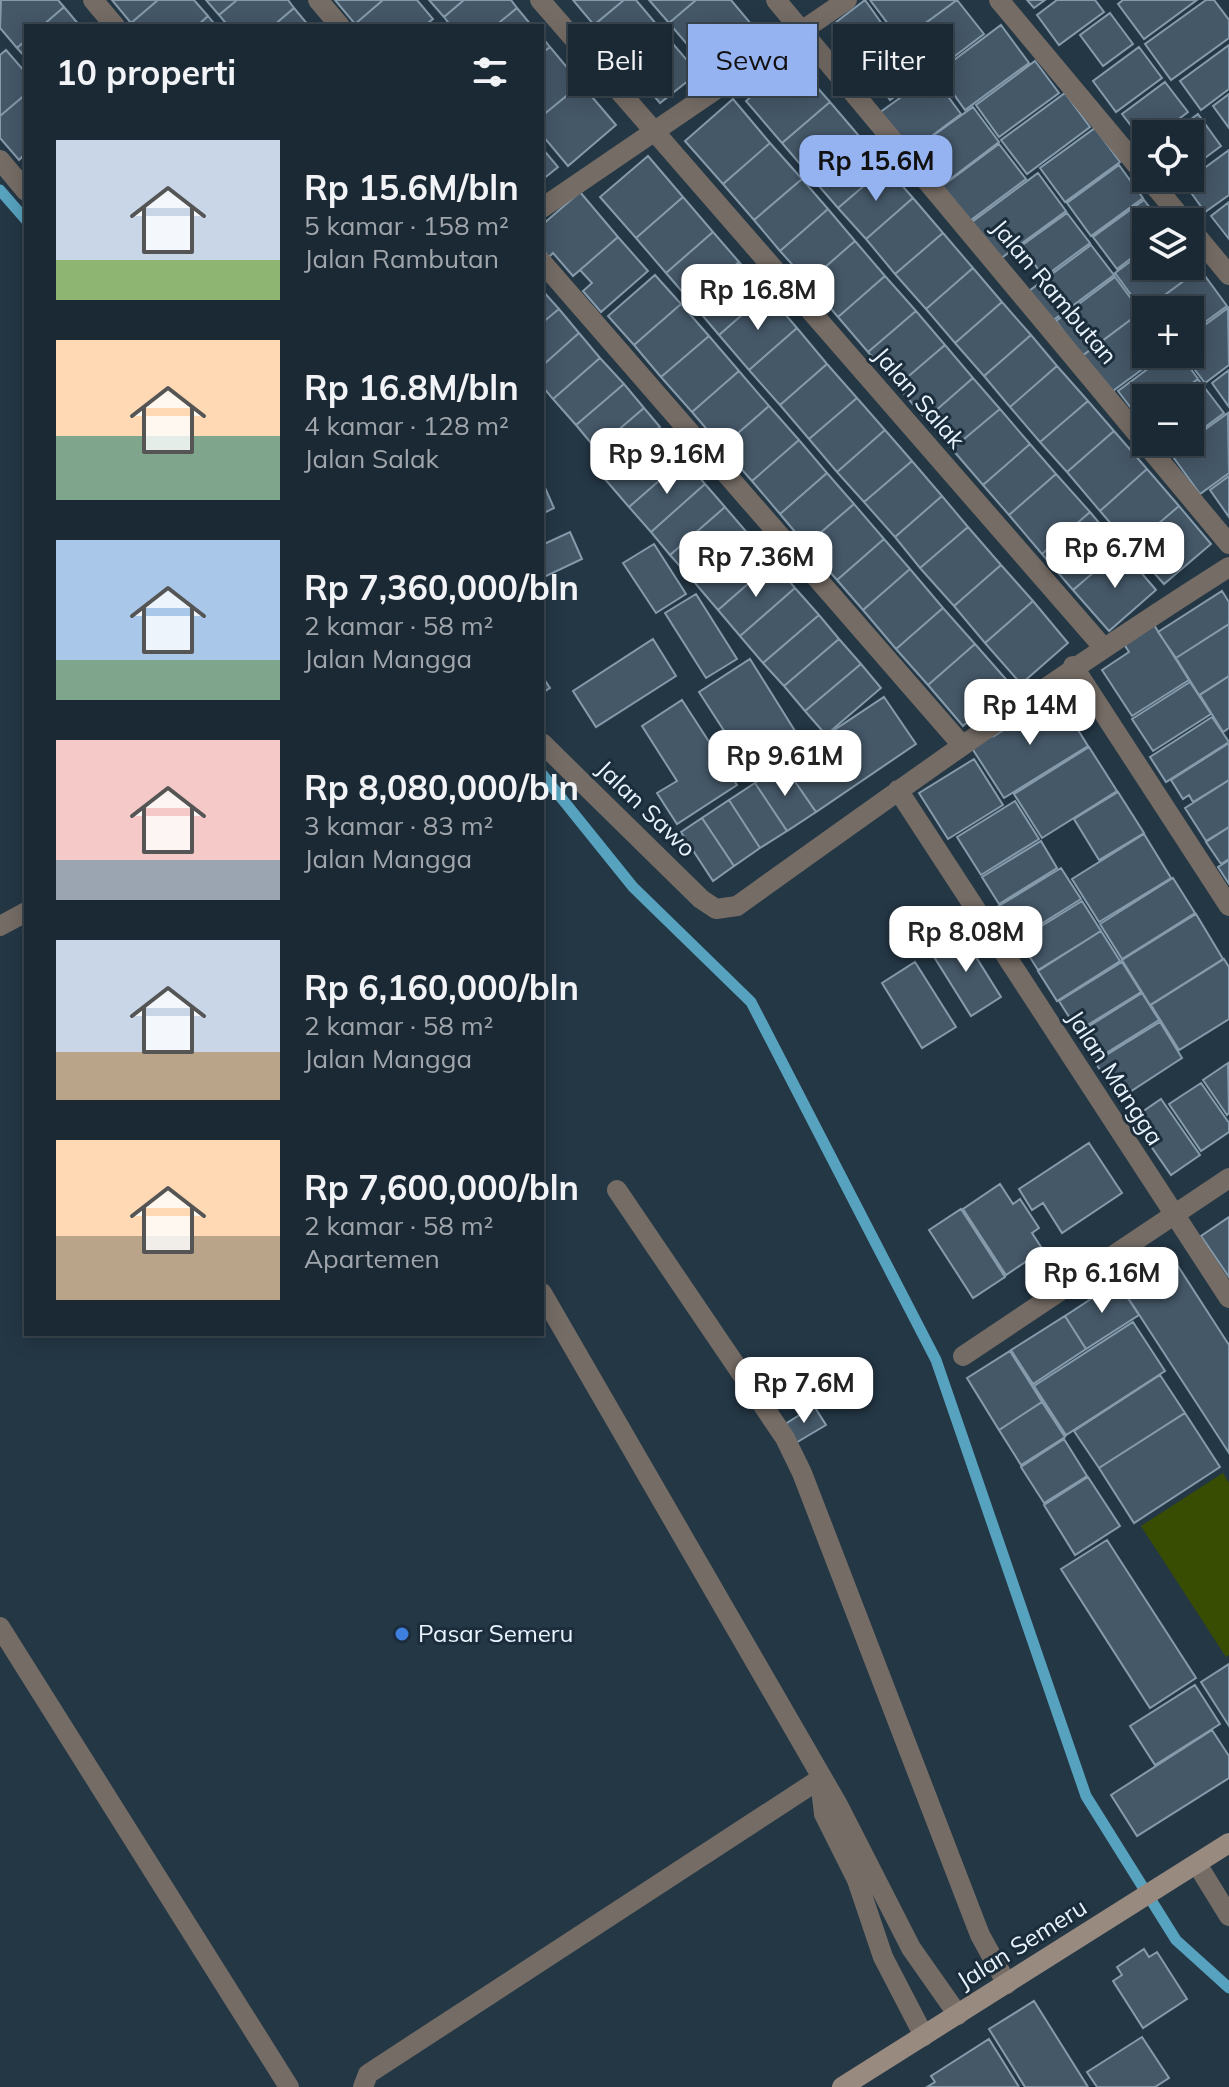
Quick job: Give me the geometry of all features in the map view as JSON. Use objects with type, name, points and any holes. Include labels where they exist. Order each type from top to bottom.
[{"type":"street","points":[[93,0],[113,24]]},
{"type":"street","points":[[318,0],[338,24]]},
{"type":"street","name":"Jalan Salak","points":[[540,0],[653,134],[1103,647]]},
{"type":"street","name":"Jalan Rambutan","points":[[776,0],[797,24]]},
{"type":"street","points":[[815,24],[847,0]]},
{"type":"street","points":[[999,0],[1132,159]]},
{"type":"street","name":"Jalan Rambutan","points":[[817,48],[1229,544]]},
{"type":"street","points":[[544,207],[709,96]]},
{"type":"street","points":[[0,160],[24,189]]},
{"type":"street","points":[[1160,192],[1173,208]]},
{"type":"street","points":[[1204,245],[1229,275]]},
{"type":"street","points":[[544,264],[961,744]]},
{"type":"street","points":[[898,790],[1073,666],[1229,567]]},
{"type":"street","points":[[1073,666],[1229,906]]},
{"type":"street","name":"Jalan Sawo","points":[[544,745],[701,899],[716,909],[737,906],[898,790]]},
{"type":"street","name":"Jalan Mangga","points":[[898,790],[1229,1298]]},
{"type":"street","points":[[0,926],[24,913]]},
{"type":"street","points":[[963,1356],[1229,1178]]},
{"type":"street","points":[[617,1190],[785,1438],[808,1488],[980,1935],[1007,1984]]},
{"type":"street","points":[[544,1296],[857,1841],[911,1948],[958,2015]]},
{"type":"street","points":[[0,1627],[289,2087]]},
{"type":"street","points":[[820,1779],[824,1814],[857,1880],[883,1957],[924,2036]]},
{"type":"street","points":[[363,2087],[368,2074],[820,1779]]},
{"type":"street","name":"Jalan Semeru","points":[[842,2087],[1229,1843]]},
{"type":"street","points":[[1190,1868],[1229,1916]]},
{"type":"green space","points":[[1223,1473],[1229,1483],[1229,1655],[1226,1657],[1141,1526]]},
{"type":"building","points":[[1,0],[58,0],[64,7],[44,24],[24,24],[24,42],[17,48],[0,28]]},
{"type":"building","points":[[112,0],[158,0],[131,23]]},
{"type":"building","points":[[158,0],[194,0],[208,16],[199,24],[131,23]]},
{"type":"building","points":[[206,0],[237,0],[219,15]]},
{"type":"building","points":[[237,0],[288,0],[294,8],[275,24],[226,24],[219,15]]},
{"type":"building","points":[[335,0],[383,0],[355,24]]},
{"type":"building","points":[[383,0],[417,0],[433,19],[427,24],[355,24]]},
{"type":"building","points":[[429,0],[464,0],[444,17]]},
{"type":"building","points":[[464,0],[511,0],[517,8],[497,24],[449,24],[444,17]]},
{"type":"building","points":[[573,0],[624,0],[595,24]]},
{"type":"building","points":[[624,0],[636,0],[656,24],[595,24]]},
{"type":"building","points":[[649,0],[696,0],[669,23]]},
{"type":"building","points":[[696,0],[731,0],[751,24],[688,24],[688,45],[669,23]]},
{"type":"building","points":[[865,0],[882,24],[836,24]]},
{"type":"building","points":[[870,0],[957,0],[924,24],[888,24]]},
{"type":"building","points":[[957,0],[984,34],[953,57],[953,24],[924,24]]},
{"type":"building","points":[[1027,0],[1045,0],[1034,8]]},
{"type":"building","points":[[1057,0],[1095,0],[1104,12],[1059,45],[1037,15]]},
{"type":"building","points":[[1123,0],[1197,0],[1144,39],[1118,4]]},
{"type":"building","points":[[1206,0],[1214,0],[1229,20],[1229,38],[1171,80],[1145,44]]},
{"type":"building","points":[[64,7],[78,24],[44,24]]},
{"type":"building","points":[[294,8],[307,24],[275,24]]},
{"type":"building","points":[[517,8],[530,24],[497,24]]},
{"type":"building","points":[[1110,13],[1133,44],[1103,66],[1080,35]]},
{"type":"building","points":[[208,16],[214,24],[199,24]]},
{"type":"building","points":[[1001,25],[1029,63],[965,110],[953,93],[953,61]]},
{"type":"building","points":[[24,42],[24,56],[17,48]]},
{"type":"building","points":[[672,43],[688,61],[688,81],[672,94]]},
{"type":"building","points":[[1229,45],[1229,89],[1201,110],[1180,81]]},
{"type":"building","points":[[550,47],[568,68],[568,95],[544,114],[544,52]]},
{"type":"building","points":[[1139,47],[1162,78],[1116,112],[1093,81]]},
{"type":"building","points":[[6,50],[24,71],[24,96],[0,116],[0,55]]},
{"type":"building","points":[[1035,61],[1059,93],[999,137],[976,105]]},
{"type":"building","points":[[1165,82],[1188,112],[1177,120],[1132,120],[1132,127],[1122,114]]},
{"type":"building","points":[[817,87],[830,102],[782,143],[746,101],[752,96],[817,96]]},
{"type":"building","points":[[1065,93],[1090,127],[1027,174],[1001,140]]},
{"type":"building","points":[[1229,94],[1229,128],[1213,106]]},
{"type":"building","points":[[568,95],[591,96],[616,125],[568,166],[544,137],[544,114]]},
{"type":"building","points":[[24,96],[24,155],[19,160],[0,138],[0,116]]},
{"type":"building","points":[[654,96],[669,96],[660,103]]},
{"type":"building","points":[[903,96],[948,96],[961,114],[909,153],[879,113]]},
{"type":"building","points":[[733,99],[770,143],[723,184],[685,141]]},
{"type":"building","points":[[830,102],[859,136],[812,178],[782,143]]},
{"type":"building","points":[[973,107],[999,142],[936,190],[909,153]]},
{"type":"building","points":[[1204,122],[1221,146],[1204,159]]},
{"type":"building","points":[[1095,128],[1120,162],[1065,202],[1040,168]]},
{"type":"building","points":[[859,136],[886,167],[838,208],[812,178]]},
{"type":"building","points":[[770,143],[802,179],[754,220],[723,184]]},
{"type":"building","points":[[999,144],[1026,179],[967,223],[941,187]]},
{"type":"building","points":[[544,150],[558,167],[544,178]]},
{"type":"building","points":[[1229,150],[1229,195],[1205,212],[1191,192],[1204,192],[1204,168]]},
{"type":"building","points":[[648,156],[683,197],[636,238],[600,197]]},
{"type":"building","points":[[1119,165],[1132,183],[1132,192],[1139,192],[1143,198],[1091,236],[1067,203]]},
{"type":"building","points":[[886,167],[913,198],[866,239],[838,208]]},
{"type":"building","points":[[1038,173],[1066,211],[1000,259],[972,222]]},
{"type":"building","points":[[802,179],[828,209],[780,251],[754,220]]},
{"type":"building","points":[[580,192],[618,237],[573,276],[553,253],[549,257],[544,251],[544,223]]},
{"type":"building","points":[[683,197],[713,232],[666,273],[636,238]]},
{"type":"building","points":[[913,198],[943,233],[895,274],[866,239]]},
{"type":"building","points":[[1144,200],[1150,208],[1133,208]]},
{"type":"building","points":[[1229,202],[1229,239],[1211,216]]},
{"type":"building","points":[[828,209],[855,241],[808,282],[780,251]]},
{"type":"building","points":[[1132,209],[1132,258],[1117,269],[1093,237]]},
{"type":"building","points":[[1067,213],[1090,243],[1044,277],[1021,246]]},
{"type":"building","points":[[713,232],[739,262],[692,303],[666,273]]},
{"type":"building","points":[[943,233],[973,268],[926,309],[895,274]]},
{"type":"building","points":[[618,237],[648,271],[601,312],[583,291],[592,283],[580,270]]},
{"type":"building","points":[[855,241],[885,276],[838,317],[808,282]]},
{"type":"building","points":[[1091,245],[1114,275],[1052,321],[1029,291]]},
{"type":"building","points":[[1132,260],[1132,280],[1185,280],[1163,296],[1132,296],[1115,273]]},
{"type":"building","points":[[739,262],[767,293],[719,335],[692,303]]},
{"type":"building","points":[[973,268],[1002,302],[955,343],[926,309]]},
{"type":"building","points":[[1204,274],[1227,306],[1204,323],[1204,296],[1163,296],[1185,280],[1204,280]]},
{"type":"building","points":[[655,275],[681,304],[634,345],[608,316]]},
{"type":"building","points":[[885,276],[916,311],[868,352],[838,317]]},
{"type":"building","points":[[1115,277],[1132,300],[1132,319],[1082,356],[1056,321]]},
{"type":"building","points":[[544,292],[559,309],[544,321]]},
{"type":"building","points":[[767,293],[797,328],[749,370],[719,335]]},
{"type":"building","points":[[1002,302],[1031,335],[984,376],[955,343]]},
{"type":"building","points":[[681,304],[709,336],[661,377],[634,345]]},
{"type":"building","points":[[1228,308],[1229,365],[1205,383],[1194,368],[1204,368],[1204,326]]},
{"type":"building","points":[[559,309],[579,333],[544,364],[544,321]]},
{"type":"building","points":[[916,311],[945,345],[897,386],[868,352]]},
{"type":"building","points":[[1132,319],[1132,368],[1144,368],[1110,393],[1082,356]]},
{"type":"building","points":[[797,328],[827,364],[780,405],[749,370]]},
{"type":"building","points":[[579,333],[600,358],[553,399],[544,388],[544,364]]},
{"type":"building","points":[[1031,335],[1057,366],[1010,407],[984,376]]},
{"type":"building","points":[[709,336],[739,371],[692,412],[661,377]]},
{"type":"building","points":[[945,345],[973,378],[926,419],[897,386]]},
{"type":"building","points":[[600,358],[624,384],[576,425],[553,399]]},
{"type":"building","points":[[827,364],[857,398],[809,439],[780,405]]},
{"type":"building","points":[[1057,366],[1088,401],[1040,442],[1010,407]]},
{"type":"building","points":[[1149,368],[1190,368],[1198,379],[1191,384],[1132,384],[1132,409],[1118,391]]},
{"type":"building","points":[[1229,370],[1229,407],[1212,383]]},
{"type":"building","points":[[739,371],[769,406],[722,447],[692,412]]},
{"type":"building","points":[[973,378],[1000,409],[952,449],[926,419]]},
{"type":"building","points":[[624,384],[644,408],[596,449],[576,425]]},
{"type":"building","points":[[1204,387],[1224,413],[1204,428]]},
{"type":"building","points":[[857,398],[885,430],[837,472],[809,439]]},
{"type":"building","points":[[1088,401],[1114,431],[1067,472],[1040,442]]},
{"type":"building","points":[[769,406],[799,440],[752,481],[722,447]]},
{"type":"building","points":[[644,408],[660,427],[613,469],[596,449]]},
{"type":"building","points":[[1000,409],[1030,444],[983,485],[952,449]]},
{"type":"building","points":[[1228,413],[1229,473],[1200,494],[1172,456],[1204,456],[1204,430]]},
{"type":"building","points":[[659,430],[684,459],[629,507],[604,478]]},
{"type":"building","points":[[885,430],[912,461],[864,502],[837,472]]},
{"type":"building","points":[[1114,431],[1132,452],[1132,456],[1136,456],[1147,469],[1100,511],[1067,472]]},
{"type":"building","points":[[799,440],[827,473],[780,514],[752,481]]},
{"type":"building","points":[[1030,444],[1056,474],[1009,515],[983,485]]},
{"type":"building","points":[[684,459],[705,484],[651,532],[629,507]]},
{"type":"building","points":[[912,461],[942,496],[895,537],[864,502]]},
{"type":"building","points":[[1147,469],[1179,506],[1131,547],[1100,511]]},
{"type":"building","points":[[827,473],[854,504],[806,545],[780,514]]},
{"type":"building","points":[[1056,474],[1090,512],[1042,554],[1009,515]]},
{"type":"building","points":[[1229,476],[1229,517],[1210,490]]},
{"type":"building","points":[[705,484],[725,507],[670,555],[651,532]]},
{"type":"building","points":[[544,486],[554,508],[544,513]]},
{"type":"building","points":[[942,496],[968,527],[920,568],[895,537]]},
{"type":"building","points":[[854,504],[884,539],[837,580],[806,545]]},
{"type":"building","points":[[1179,506],[1211,544],[1164,584],[1131,547]]},
{"type":"building","points":[[725,507],[749,535],[695,583],[670,555]]},
{"type":"building","points":[[1090,512],[1121,549],[1073,590],[1042,554]]},
{"type":"building","points":[[968,527],[1001,565],[954,606],[920,568]]},
{"type":"building","points":[[570,532],[582,559],[544,577],[544,544]]},
{"type":"building","points":[[749,535],[773,562],[718,610],[695,583]]},
{"type":"building","points":[[884,539],[910,569],[863,610],[837,580]]},
{"type":"building","points":[[654,544],[686,594],[656,613],[623,563]]},
{"type":"building","points":[[1121,549],[1156,590],[1109,631],[1073,590]]},
{"type":"building","points":[[773,562],[795,588],[740,636],[718,610]]},
{"type":"building","points":[[1001,565],[1033,601],[985,643],[954,606]]},
{"type":"building","points":[[910,569],[943,608],[896,649],[863,610]]},
{"type":"building","points":[[795,588],[819,615],[763,663],[740,636]]},
{"type":"building","points":[[1222,591],[1229,602],[1229,624],[1176,658],[1158,632]]},
{"type":"building","points":[[696,594],[737,659],[706,678],[665,613]]},
{"type":"building","points":[[1033,601],[1068,643],[1021,684],[985,643]]},
{"type":"building","points":[[943,608],[975,644],[928,685],[896,649]]},
{"type":"building","points":[[819,615],[839,639],[784,686],[763,663]]},
{"type":"building","points":[[1229,624],[1229,676],[1199,695],[1176,658]]},
{"type":"building","points":[[1154,625],[1189,680],[1132,716],[1102,670],[1129,652],[1124,644]]},
{"type":"building","points":[[653,639],[676,676],[596,727],[573,691]]},
{"type":"building","points":[[839,639],[861,664],[805,711],[784,686]]},
{"type":"building","points":[[975,644],[1011,685],[963,726],[928,685]]},
{"type":"building","points":[[750,659],[800,739],[750,771],[699,692]]},
{"type":"building","points":[[861,664],[881,688],[826,735],[805,711]]},
{"type":"building","points":[[1229,676],[1229,728],[1223,732],[1200,695]]},
{"type":"building","points":[[1190,682],[1211,714],[1153,751],[1132,719]]},
{"type":"building","points":[[1057,696],[1088,746],[1004,798],[968,742],[994,736]]},
{"type":"building","points":[[884,697],[916,744],[816,812],[783,764]]},
{"type":"building","points":[[682,700],[737,785],[677,824],[657,793],[677,781],[642,726]]},
{"type":"building","points":[[1212,717],[1229,742],[1166,782],[1150,757]]},
{"type":"building","points":[[1229,743],[1229,780],[1193,802],[1189,795],[1183,799],[1171,780]]},
{"type":"building","points":[[1089,747],[1117,791],[1042,838],[1014,794]]},
{"type":"building","points":[[974,759],[1003,805],[948,839],[919,793]]},
{"type":"building","points":[[783,764],[816,812],[787,831],[755,783]]},
{"type":"building","points":[[1229,780],[1229,827],[1206,841],[1185,808]]},
{"type":"building","points":[[755,783],[787,831],[760,848],[729,800]]},
{"type":"building","points":[[1118,792],[1144,833],[1099,860],[1074,819]]},
{"type":"building","points":[[729,800],[760,848],[734,866],[702,818]]},
{"type":"building","points":[[1015,801],[1039,839],[981,875],[957,837]]},
{"type":"building","points":[[702,818],[734,866],[713,881],[681,832]]},
{"type":"building","points":[[1229,827],[1229,859],[1221,864],[1206,842]]},
{"type":"building","points":[[1144,834],[1171,878],[1099,922],[1072,879]]},
{"type":"building","points":[[1041,841],[1057,868],[999,904],[982,877]]},
{"type":"building","points":[[1229,860],[1229,884],[1218,867]]},
{"type":"building","points":[[1061,868],[1081,899],[1009,944],[989,912]]},
{"type":"building","points":[[1173,878],[1195,913],[1122,959],[1100,924]]},
{"type":"building","points":[[1082,901],[1101,931],[1038,970],[1019,940]]},
{"type":"building","points":[[1196,914],[1223,959],[1150,1005],[1122,960]]},
{"type":"building","points":[[1101,931],[1120,961],[1057,1001],[1038,971]]},
{"type":"building","points":[[961,933],[1001,997],[971,1016],[931,952]]},
{"type":"building","points":[[1224,959],[1229,967],[1229,1019],[1179,1050],[1151,1005]]},
{"type":"building","points":[[915,962],[956,1027],[922,1048],[882,983]]},
{"type":"building","points":[[1122,962],[1141,992],[1078,1031],[1059,1001]]},
{"type":"building","points":[[1142,993],[1159,1020],[1095,1060],[1078,1033]]},
{"type":"building","points":[[1160,1022],[1182,1058],[1119,1099],[1095,1062]]},
{"type":"building","points":[[1228,1063],[1229,1113],[1227,1115],[1203,1080]]},
{"type":"building","points":[[1201,1083],[1229,1123],[1229,1132],[1201,1151],[1169,1104]]},
{"type":"building","points":[[1161,1099],[1200,1155],[1171,1175],[1132,1119]]},
{"type":"building","points":[[1089,1143],[1122,1193],[1062,1233],[1043,1203],[1032,1210],[1019,1189]]},
{"type":"building","points":[[1000,1184],[1013,1204],[1020,1199],[1039,1228],[1032,1233],[1043,1250],[1006,1275],[963,1209]]},
{"type":"building","points":[[961,1209],[1005,1277],[973,1298],[929,1230]]},
{"type":"building","points":[[1229,1217],[1229,1277],[1201,1236]]},
{"type":"building","points":[[1176,1263],[1229,1345],[1229,1453],[1127,1296]]},
{"type":"building","points":[[1117,1282],[1139,1315],[1086,1349],[1065,1316]]},
{"type":"building","points":[[1065,1316],[1086,1349],[1033,1384],[1011,1350]]},
{"type":"building","points":[[1133,1322],[1165,1371],[1066,1435],[1034,1386]]},
{"type":"building","points":[[1010,1351],[1042,1402],[999,1430],[967,1378]]},
{"type":"building","points":[[1160,1375],[1185,1413],[1099,1468],[1074,1431]]},
{"type":"building","points":[[1042,1402],[1065,1437],[1021,1465],[999,1430]]},
{"type":"building","points":[[814,1406],[826,1425],[794,1444],[782,1426]]},
{"type":"building","points":[[1185,1413],[1220,1467],[1134,1523],[1099,1468]]},
{"type":"building","points":[[1064,1439],[1087,1476],[1044,1503],[1021,1467]]},
{"type":"building","points":[[1088,1477],[1120,1526],[1075,1555],[1044,1505]]},
{"type":"building","points":[[1107,1540],[1196,1678],[1150,1708],[1061,1569]]},
{"type":"building","points":[[1229,1664],[1229,1726],[1201,1682]]},
{"type":"building","points":[[1195,1685],[1220,1724],[1155,1765],[1130,1726]]},
{"type":"building","points":[[1212,1730],[1229,1756],[1229,1778],[1137,1836],[1111,1795]]},
{"type":"building","points":[[1144,1949],[1149,1957],[1157,1952],[1187,1999],[1143,2028],[1113,1981],[1122,1975],[1117,1967]]},
{"type":"building","points":[[1034,2001],[1088,2087],[1025,2087],[989,2029]]},
{"type":"building","points":[[1142,2037],[1169,2078],[1155,2087],[1097,2087],[1087,2072]]},
{"type":"building","points":[[989,2039],[1019,2087],[927,2087],[935,2082],[931,2076]]},
{"type":"waterway","points":[[0,190],[24,218]]},
{"type":"waterway","points":[[544,776],[633,887],[751,1002],[936,1360],[1086,1796],[1176,1940],[1229,1988]]},
{"type":"place","name":"Pasar Semeru","points":[[402,1634]]}]
